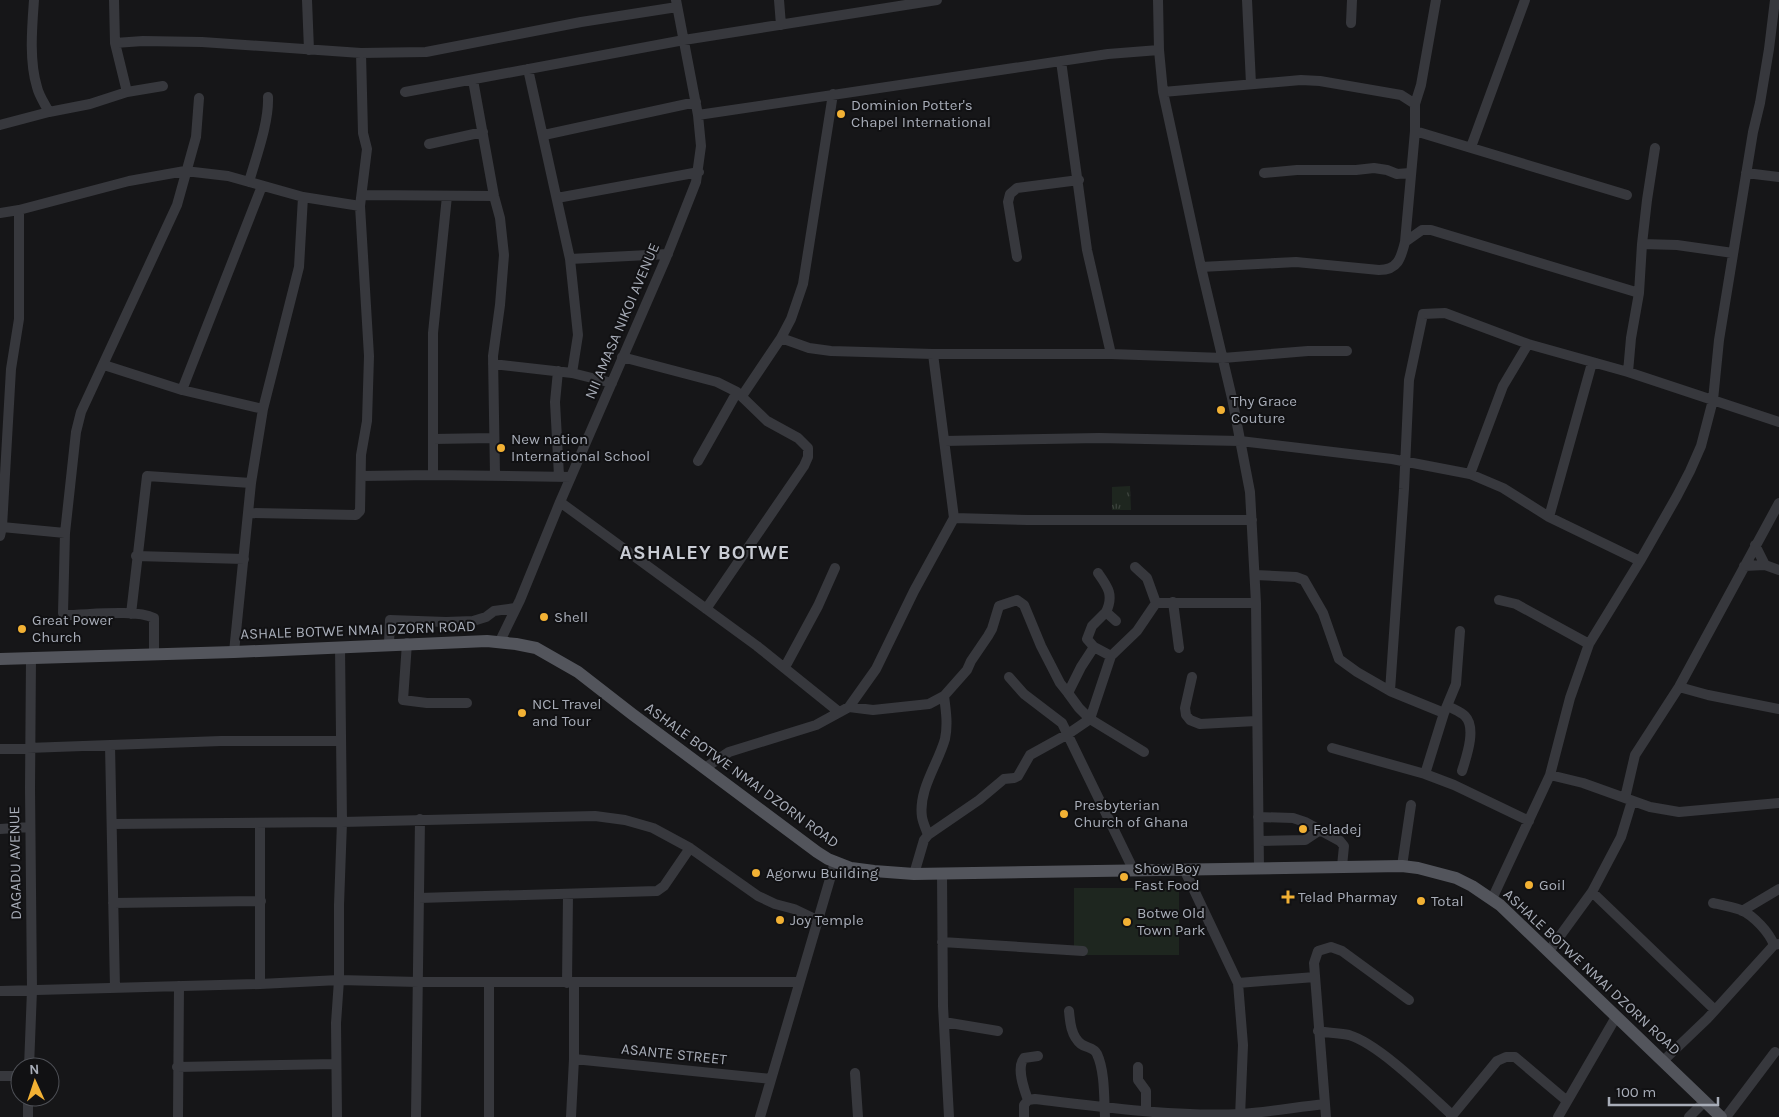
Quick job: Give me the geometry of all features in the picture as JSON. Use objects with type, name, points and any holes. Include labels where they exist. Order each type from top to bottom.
[{"type":"main road","name":"ASHALE BOTWE NMAI DZORN ROAD","points":[[0,659],[234,652],[407,643],[500,642],[536,648],[578,672],[817,852],[835,862],[860,870],[942,874],[1133,869],[1402,866],[1418,868],[1456,878],[1492,899],[1519,921],[1721,1117]]},
{"type":"street","points":[[34,0],[32,30],[34,77],[37,89],[50,112]]},
{"type":"street","points":[[114,0],[115,43],[127,92]]},
{"type":"street","points":[[307,0],[309,50]]},
{"type":"street","points":[[778,0],[781,25]]},
{"type":"street","points":[[405,92],[684,40],[712,37],[758,27],[937,0]]},
{"type":"street","points":[[1158,0],[1159,50],[1164,92],[1247,471],[1252,520],[1256,603],[1256,721],[1260,869]]},
{"type":"street","points":[[1248,0],[1251,84]]},
{"type":"street","points":[[1352,0],[1352,23]]},
{"type":"street","points":[[1201,267],[1296,262],[1388,270],[1396,265],[1404,242],[1415,131],[1415,104],[1436,0]]},
{"type":"street","points":[[1471,148],[1525,0]]},
{"type":"street","points":[[1492,899],[1550,775],[1570,698],[1590,644],[1640,561],[1690,471],[1701,446],[1713,400],[1719,340],[1776,1]]},
{"type":"street","points":[[115,43],[143,41],[202,42],[361,53],[426,52],[676,4]]},
{"type":"street","name":"NII AMASA NIKOI AVENUE","points":[[500,642],[668,254],[699,172],[701,146],[698,115],[676,4]]},
{"type":"street","points":[[698,115],[1108,54],[1159,50]]},
{"type":"street","points":[[249,513],[356,514],[360,511],[361,455],[367,421],[369,356],[360,206],[367,149],[363,133],[361,53]]},
{"type":"street","points":[[1061,61],[1079,180],[1087,250],[1111,354]]},
{"type":"street","points":[[528,68],[570,259],[578,335],[572,373]]},
{"type":"street","points":[[473,80],[494,196],[500,218],[504,255],[493,364],[494,475]]},
{"type":"street","points":[[1164,92],[1282,81],[1320,81],[1401,95],[1415,104]]},
{"type":"street","points":[[0,125],[90,104],[127,92],[164,86]]},
{"type":"street","points":[[698,461],[739,394],[781,338],[791,319],[803,284],[833,94]]},
{"type":"street","points":[[250,182],[265,123],[268,97]]},
{"type":"street","points":[[154,654],[154,618],[131,614],[65,615],[63,613],[65,533],[76,432],[81,412],[177,205],[196,137],[199,98]]},
{"type":"street","points":[[544,135],[696,102]]},
{"type":"street","points":[[1415,131],[1627,195]]},
{"type":"street","points":[[429,144],[483,132]]},
{"type":"street","points":[[1628,372],[1631,338],[1639,293],[1647,200],[1655,148]]},
{"type":"street","points":[[1264,173],[1374,168],[1397,174],[1410,173]]},
{"type":"street","points":[[0,212],[19,210],[128,181],[186,171],[228,176],[303,197],[360,206]]},
{"type":"street","points":[[557,198],[699,172]]},
{"type":"street","points":[[1746,173],[1779,177]]},
{"type":"street","points":[[1017,257],[1008,202],[1010,194],[1017,188],[1079,180]]},
{"type":"street","points":[[182,390],[262,186]]},
{"type":"street","points":[[362,195],[494,196]]},
{"type":"street","points":[[433,474],[433,332],[447,196]]},
{"type":"street","points":[[234,652],[251,483],[263,409],[299,267],[303,197]]},
{"type":"street","points":[[19,210],[20,319],[11,369],[1,532],[65,533]]},
{"type":"street","points":[[1404,242],[1422,230],[1432,230],[1639,293]]},
{"type":"street","points":[[1642,244],[1678,246],[1733,253]]},
{"type":"street","points":[[570,259],[668,254]]},
{"type":"street","points":[[1390,691],[1409,380],[1422,314],[1445,313],[1528,344],[1628,372],[1779,422]]},
{"type":"street","points":[[781,338],[809,348],[831,351],[933,354],[1111,354],[1223,358],[1308,351],[1347,351]]},
{"type":"street","points":[[1470,474],[1503,386],[1528,344]]},
{"type":"street","points":[[705,768],[729,752],[816,725],[849,707],[876,669],[914,591],[954,518],[933,354]]},
{"type":"street","points":[[622,357],[718,382],[739,394],[767,421],[798,438],[808,448],[808,457],[804,466],[706,609]]},
{"type":"street","points":[[1549,518],[1592,363]]},
{"type":"street","points":[[493,364],[572,373],[612,383]]},
{"type":"street","points":[[104,365],[182,390],[263,409]]},
{"type":"street","points":[[558,371],[555,402],[559,476]]},
{"type":"street","points":[[433,439],[494,438]]},
{"type":"street","points":[[944,441],[1099,438],[1240,441],[1404,461],[1470,474],[1503,488],[1549,518],[1640,561]]},
{"type":"street","points":[[361,476],[433,474],[571,477]]},
{"type":"street","points":[[131,614],[136,556],[147,476],[251,483]]},
{"type":"street","points":[[560,502],[785,667],[839,712]]},
{"type":"street","points":[[1549,951],[1592,892],[1621,837],[1629,800],[1635,755],[1679,687],[1779,503]]},
{"type":"street","points":[[954,518],[1028,520],[1252,520]]},
{"type":"street","points":[[1755,545],[1765,565]]},
{"type":"street","points":[[136,556],[244,559]]},
{"type":"street","points":[[1744,566],[1765,565],[1779,570]]},
{"type":"street","points":[[785,667],[818,606],[835,568]]},
{"type":"street","points":[[1135,568],[1147,578],[1156,603]]},
{"type":"street","points":[[1098,573],[1107,585],[1110,594],[1110,604],[1106,612],[1092,626],[1087,638],[1088,642],[1094,647],[1111,656]]},
{"type":"street","points":[[1255,575],[1304,580],[1323,613],[1339,659],[1357,672],[1390,691],[1465,716],[1469,722],[1470,745],[1462,771]]},
{"type":"street","points":[[849,707],[873,710],[929,704],[944,696],[967,670],[988,636],[992,629],[998,606],[1017,600],[1024,605],[1041,646],[1060,683],[1079,708],[1090,719],[1144,752]]},
{"type":"street","points":[[1499,600],[1516,604],[1590,644]]},
{"type":"street","points":[[1172,602],[1179,648]]},
{"type":"street","points":[[1156,603],[1256,603]]},
{"type":"street","points":[[914,874],[924,840],[928,835],[1004,779],[1018,776],[1030,755],[1068,734],[1090,719],[1111,656],[1137,631],[1156,603]]},
{"type":"street","points":[[389,644],[390,620],[473,621],[486,617],[494,611],[515,608]]},
{"type":"street","points":[[1106,612],[1116,621]]},
{"type":"street","points":[[1425,774],[1456,684],[1460,631]]},
{"type":"street","points":[[407,643],[403,700],[427,703],[467,703]]},
{"type":"street","points":[[337,1117],[336,1064],[342,822],[340,647]]},
{"type":"street","points":[[1068,693],[1080,667],[1094,647]]},
{"type":"street","name":"DAGADU AVENUE","points":[[29,1057],[32,990],[30,827],[31,658]]},
{"type":"street","points":[[1009,677],[1024,694],[1062,724],[1133,869]]},
{"type":"street","points":[[1192,677],[1185,708],[1186,715],[1190,720],[1200,724],[1256,721]]},
{"type":"street","points":[[1679,687],[1779,709]]},
{"type":"street","points":[[928,835],[922,817],[922,806],[945,737],[947,720],[944,696]]},
{"type":"street","points":[[0,749],[221,741],[341,741]]},
{"type":"street","points":[[110,745],[115,988]]},
{"type":"street","points":[[1332,748],[1425,774],[1454,785],[1529,820]]},
{"type":"street","points":[[1550,775],[1583,783],[1650,807],[1679,812],[1779,803]]},
{"type":"street","points":[[1402,866],[1411,805]]},
{"type":"street","points":[[112,824],[342,822],[595,816],[625,820],[653,828],[690,848],[758,896],[775,904],[794,909],[817,920]]},
{"type":"street","points":[[1258,817],[1293,818],[1320,830],[1344,846],[1342,866]]},
{"type":"street","points":[[416,1117],[420,819]]},
{"type":"street","points":[[260,822],[260,984]]},
{"type":"street","points":[[0,829],[30,827]]},
{"type":"street","points":[[1259,841],[1305,840],[1320,830]]},
{"type":"street","points":[[419,898],[657,891],[664,886],[690,848]]},
{"type":"street","points":[[760,1117],[835,862]]},
{"type":"street","points":[[1184,869],[1238,983],[1242,1045],[1240,1115]]},
{"type":"street","points":[[942,874],[944,1022],[949,1117]]},
{"type":"street","points":[[1742,911],[1779,889]]},
{"type":"street","points":[[1592,892],[1715,1010]]},
{"type":"street","points":[[568,895],[574,1059],[571,1117]]},
{"type":"street","points":[[113,903],[261,901]]},
{"type":"street","points":[[1663,1061],[1715,1010],[1740,981],[1776,945],[1760,925],[1742,911],[1712,903]]},
{"type":"street","points":[[942,942],[1083,951]]},
{"type":"street","points":[[1326,1117],[1314,963],[1318,951],[1332,947],[1342,951],[1409,1000]]},
{"type":"street","points":[[1238,983],[1315,977]]},
{"type":"street","points":[[0,991],[339,980],[418,982],[799,982]]},
{"type":"street","points":[[489,982],[490,1117]]},
{"type":"street","points":[[178,1117],[179,986]]},
{"type":"street","points":[[1069,1011],[1072,1030],[1081,1044],[1090,1047],[1097,1053],[1104,1086],[1104,1112]]},
{"type":"street","points":[[1558,1117],[1616,1017]]},
{"type":"street","points":[[944,1022],[998,1031]]},
{"type":"street","points":[[1318,1031],[1350,1035],[1372,1047],[1405,1072],[1451,1116],[1497,1061],[1506,1057],[1515,1057],[1567,1101]]},
{"type":"street","points":[[1726,1117],[1775,1052]]},
{"type":"street","points":[[1028,1100],[1022,1084],[1021,1062],[1024,1058],[1038,1056]]},
{"type":"street","name":"ASANTE STREET","points":[[574,1059],[771,1080]]},
{"type":"street","points":[[177,1067],[336,1064]]},
{"type":"street","points":[[1138,1067],[1138,1080],[1146,1091],[1146,1111]]},
{"type":"street","points":[[855,1073],[858,1117]]},
{"type":"street","points":[[1024,1117],[1024,1105],[1028,1100],[1035,1099],[1104,1112],[1146,1111],[1240,1115],[1325,1104]]},
{"type":"street","points":[[1689,1117],[1704,1102]]},
{"type":"green space","points":[[1130,486],[1131,510],[1112,510],[1112,487]]},
{"type":"green space","name":"Botwe Old Town Park","points":[[1074,888],[1179,888],[1179,955],[1074,955]]},
{"type":"place","name":"Dominion Potter's Chapel International","points":[[841,114]]},
{"type":"place","name":"Thy Grace Couture","points":[[1221,410]]},
{"type":"place","name":"New nation International School","points":[[501,448]]},
{"type":"place","name":"Shell","points":[[544,617]]},
{"type":"place","name":"Great Power Church","points":[[22,629]]},
{"type":"place","name":"NCL Travel and Tour","points":[[522,713]]},
{"type":"place","name":"Presbyterian Church of Ghana","points":[[1064,814]]},
{"type":"place","name":"Feladej","points":[[1303,829]]},
{"type":"place","name":"Agorwu Building","points":[[756,873]]},
{"type":"place","name":"Show Boy Fast Food","points":[[1124,877]]},
{"type":"place","name":"Goil","points":[[1529,885]]},
{"type":"place","name":"Telad Pharmay","points":[[1288,897]]},
{"type":"place","name":"Total","points":[[1421,901]]},
{"type":"place","name":"Joy Temple","points":[[780,920]]},
{"type":"place","name":"Botwe Old Town Park","points":[[1127,922]]},
{"type":"district","name":"ASHALEY BOTWE","points":[[705,552]]}]
